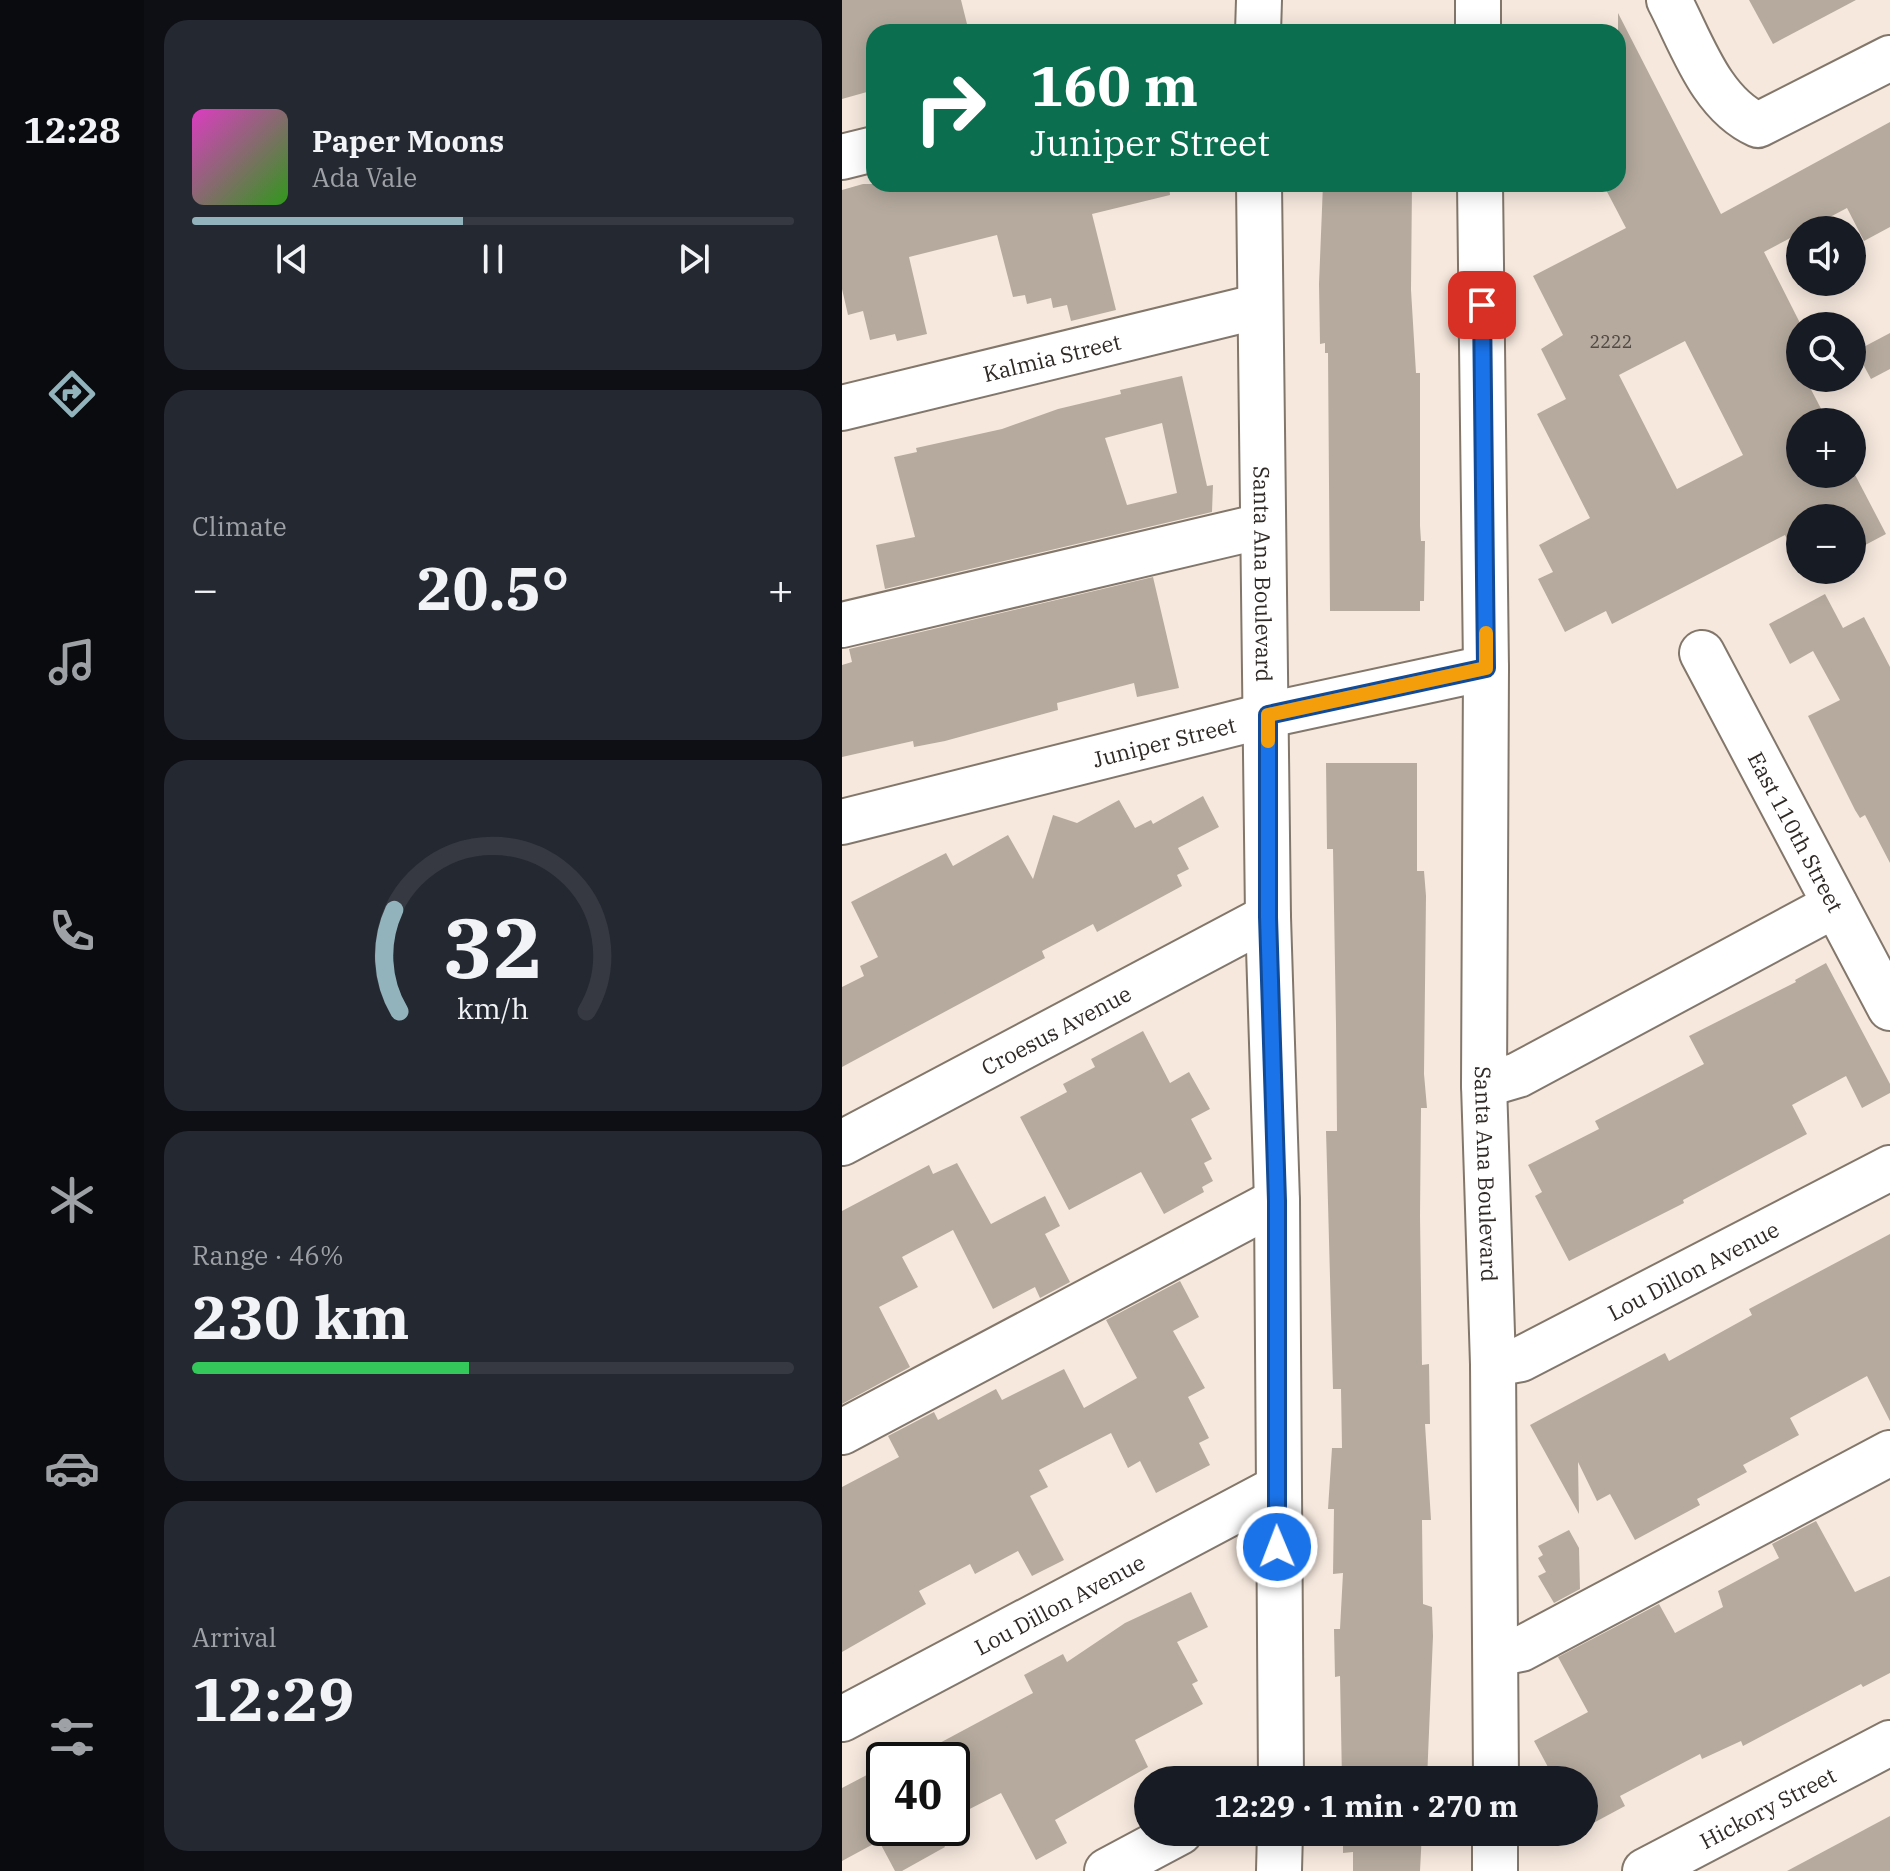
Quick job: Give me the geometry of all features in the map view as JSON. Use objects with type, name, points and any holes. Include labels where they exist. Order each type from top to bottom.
[{"type":"street","points":[[1258,24],[1259,0]]},
{"type":"street","points":[[1478,0],[1478,24]]},
{"type":"street","points":[[1669,0],[1720,96],[1736,115],[1758,125],[1890,58]]},
{"type":"street","points":[[842,157],[866,151]]},
{"type":"street","name":"Santa Ana Boulevard","points":[[1259,192],[1262,526],[1268,715],[1268,917],[1277,1201],[1276,1489],[1280,1766]]},
{"type":"street","name":"Santa Ana Boulevard","points":[[1480,192],[1486,668],[1484,1085],[1493,1364],[1496,1766]]},
{"type":"street","name":"Kalmia Street","points":[[842,408],[1260,306]]},
{"type":"street","points":[[842,625],[1262,526]]},
{"type":"street","name":"East 110th Street","points":[[1702,653],[1890,1008]]},
{"type":"street","name":"Juniper Street","points":[[842,822],[1268,715],[1486,668]]},
{"type":"street","points":[[842,846],[924,802]]},
{"type":"street","points":[[1484,1085],[1518,1075],[1835,905]]},
{"type":"street","name":"Croesus Avenue","points":[[842,1143],[1268,917]]},
{"type":"street","name":"Lou Dillon Avenue","points":[[1493,1364],[1521,1359],[1890,1168]]},
{"type":"street","points":[[842,1432],[1277,1201]]},
{"type":"street","points":[[1496,1654],[1521,1649],[1890,1453]]},
{"type":"street","name":"Lou Dillon Avenue","points":[[842,1719],[1276,1489]]},
{"type":"street","name":"Hickory Street","points":[[1645,1871],[1890,1743]]},
{"type":"street","points":[[1107,1871],[1154,1846]]},
{"type":"street","points":[[1279,1871],[1280,1846]]},
{"type":"street","points":[[1495,1846],[1495,1871]]},
{"type":"building","points":[[842,0],[961,0],[967,24],[866,24],[866,92],[842,99]]},
{"type":"building","points":[[1749,0],[1856,0],[1773,44]]},
{"type":"building","points":[[1626,29],[1721,214],[1890,122],[1890,227],[1866,240],[1866,216],[1851,216],[1847,208],[1832,216],[1786,216],[1786,240],[1764,252],[1794,312],[1786,312],[1786,392],[1812,392],[1821,408],[1786,408],[1786,488],[1862,488],[1886,534],[1866,545],[1866,504],[1786,504],[1786,537],[1612,624],[1606,611],[1565,632],[1538,579],[1553,572],[1539,545],[1590,518],[1537,414],[1566,399],[1541,349],[1563,335],[1533,276],[1626,228],[1607,192],[1626,192]],"holes":[[[1685,341],[1743,455],[1677,489],[1619,375]]]},
{"type":"building","points":[[866,184],[866,192],[1170,192],[1170,195],[1092,214],[1116,310],[1071,321],[1067,305],[1053,308],[1051,298],[1027,304],[1025,295],[1013,297],[997,235],[909,257],[927,334],[897,341],[895,334],[870,340],[863,311],[848,315],[842,289],[842,190]]},
{"type":"building","points":[[1323,192],[1412,192],[1411,290],[1416,373],[1420,373],[1420,526],[1421,541],[1425,541],[1424,601],[1420,601],[1420,611],[1330,611],[1328,353],[1325,353],[1325,343],[1320,344]]},
{"type":"building","points":[[1890,333],[1890,369],[1871,379],[1866,370],[1866,346]]},
{"type":"building","points":[[1182,376],[1207,486],[1213,485],[1212,512],[885,589],[876,545],[915,537],[894,457],[917,452],[916,448],[1002,429],[1058,409],[1121,394],[1120,390]],"holes":[[[1162,423],[1177,493],[1127,505],[1105,438]]]},
{"type":"building","points":[[1153,577],[1179,688],[1137,697],[1134,683],[1057,703],[1058,710],[945,741],[914,747],[913,741],[842,757],[842,665],[852,662],[849,649]]},
{"type":"building","points":[[1825,594],[1843,628],[1864,617],[1890,667],[1890,863],[1865,815],[1860,818],[1855,810],[1808,716],[1840,700],[1813,651],[1790,664],[1769,624]]},
{"type":"building","points":[[1326,763],[1417,763],[1417,871],[1424,871],[1426,896],[1424,1074],[1427,1108],[1421,1108],[1420,1216],[1422,1365],[1429,1364],[1430,1424],[1425,1424],[1431,1520],[1422,1520],[1423,1604],[1432,1607],[1433,1636],[1428,1766],[1342,1766],[1340,1676],[1335,1677],[1334,1629],[1340,1629],[1343,1573],[1333,1574],[1334,1509],[1328,1509],[1332,1448],[1342,1448],[1341,1389],[1333,1389],[1326,1131],[1337,1131],[1333,849],[1327,849]]},
{"type":"building","points":[[1203,796],[1219,827],[1178,848],[1189,869],[1177,875],[1182,886],[1097,932],[1093,924],[1042,951],[1045,958],[842,1067],[842,987],[864,976],[860,966],[878,957],[851,902],[946,853],[953,866],[1008,835],[1033,879],[1053,815],[1077,823],[1119,800],[1135,828],[1151,820],[1153,824]]},
{"type":"building","points":[[1826,963],[1890,1084],[1890,1093],[1862,1108],[1846,1076],[1792,1105],[1807,1134],[1683,1200],[1684,1203],[1569,1261],[1535,1196],[1542,1192],[1528,1165],[1599,1129],[1595,1121],[1704,1064],[1689,1036],[1796,982]]},
{"type":"building","points":[[1143,1031],[1170,1083],[1189,1072],[1210,1109],[1191,1119],[1212,1159],[1204,1163],[1213,1181],[1202,1187],[1204,1192],[1164,1214],[1141,1172],[1069,1210],[1020,1117],[1067,1092],[1063,1084],[1095,1067],[1091,1059]]},
{"type":"building","points":[[957,1163],[991,1224],[1045,1196],[1060,1226],[1045,1234],[1070,1282],[1040,1298],[1035,1287],[993,1309],[953,1230],[902,1257],[918,1287],[879,1307],[910,1367],[842,1404],[842,1211],[929,1165],[933,1174]]},
{"type":"building","points":[[1890,1234],[1890,1421],[1867,1376],[1790,1418],[1799,1435],[1743,1465],[1747,1472],[1697,1499],[1700,1505],[1635,1540],[1610,1494],[1597,1501],[1578,1462],[1579,1514],[1530,1425],[1665,1353],[1669,1361],[1752,1315],[1749,1309]]},
{"type":"building","points":[[1180,1281],[1199,1317],[1173,1331],[1205,1388],[1188,1397],[1209,1438],[1199,1443],[1210,1465],[1156,1493],[1140,1461],[1128,1468],[1111,1433],[1039,1470],[1048,1487],[1030,1496],[1064,1560],[1032,1576],[1018,1551],[975,1574],[970,1564],[919,1591],[926,1604],[842,1652],[842,1487],[899,1457],[888,1436],[934,1412],[938,1420],[996,1389],[1002,1400],[1064,1369],[1084,1408],[1137,1378],[1106,1320]]},
{"type":"building","points":[[1816,1521],[1855,1592],[1890,1576],[1890,1673],[1863,1687],[1861,1684],[1743,1746],[1741,1741],[1702,1759],[1700,1754],[1620,1796],[1625,1806],[1598,1820],[1598,1766],[1547,1766],[1534,1741],[1588,1712],[1558,1657],[1659,1604],[1675,1633],[1723,1607],[1718,1591],[1779,1558],[1772,1544]]},
{"type":"building","points":[[1569,1530],[1579,1548],[1580,1589],[1554,1603],[1538,1576],[1546,1572],[1538,1558],[1543,1555],[1538,1546]]},
{"type":"building","points":[[1191,1592],[1208,1627],[1177,1642],[1198,1681],[1192,1684],[1203,1704],[1135,1740],[1148,1766],[1134,1766],[1134,1775],[1055,1820],[1067,1843],[1036,1860],[1001,1793],[970,1809],[970,1742],[942,1742],[1033,1693],[1024,1675],[1063,1654],[1067,1662],[1125,1623]]},
{"type":"building","points":[[866,1775],[866,1846],[870,1846],[842,1861],[842,1788]]},
{"type":"building","points":[[1890,1816],[1890,1871],[1787,1871]]},
{"type":"building","points":[[882,1846],[945,1847],[902,1871],[895,1871]]},
{"type":"building","points":[[1343,1846],[1421,1846],[1420,1871],[1353,1871],[1353,1852],[1343,1853]]},
{"type":"slow traffic","points":[[1268,741],[1268,715],[1486,668],[1486,633]]},
{"type":"route","points":[[1277,1547],[1277,1201],[1268,917],[1268,715],[1486,668],[1482,305]]}]
